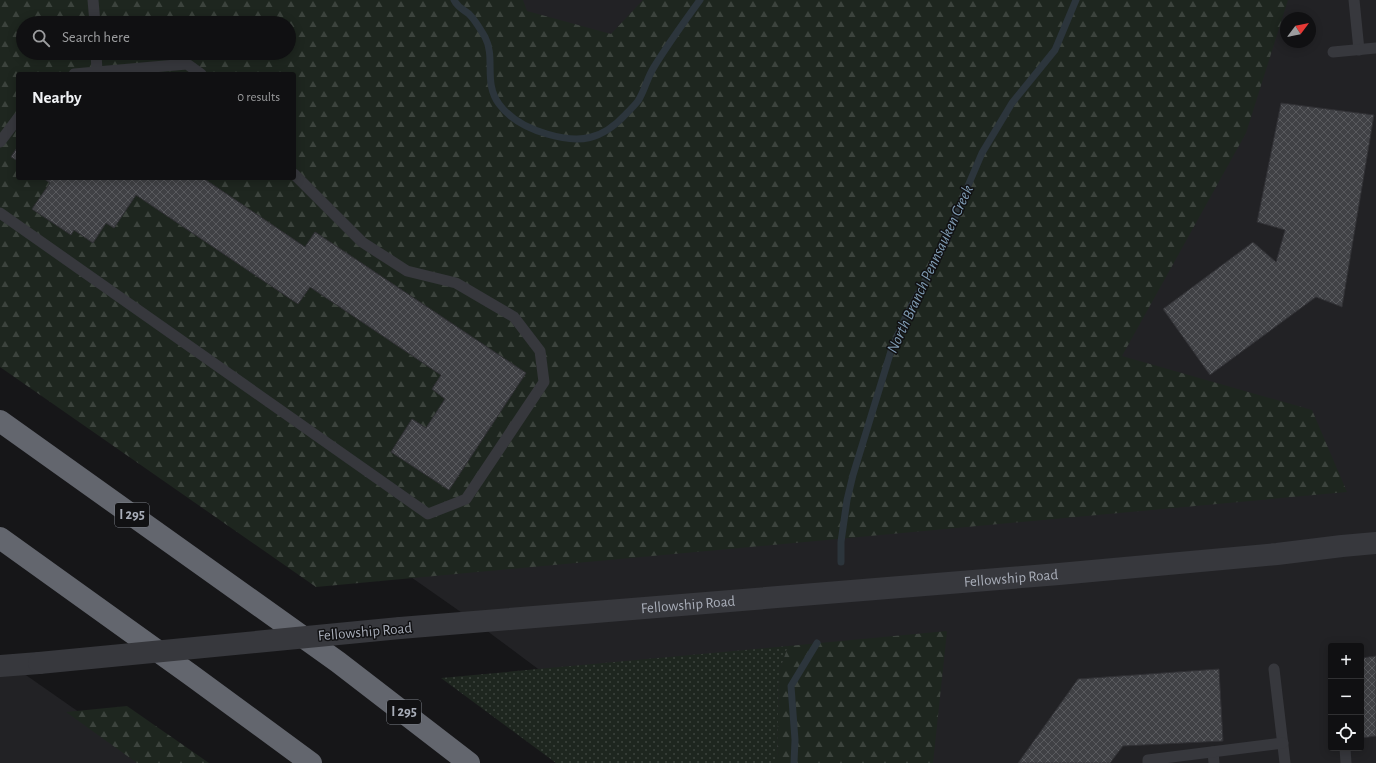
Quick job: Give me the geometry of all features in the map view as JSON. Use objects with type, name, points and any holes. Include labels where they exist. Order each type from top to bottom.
[{"type":"highway","name":"I 295","points":[[0,421],[338,662],[469,763]]},
{"type":"highway","points":[[0,538],[311,763]]},
{"type":"street","name":"Fellowship Road","points":[[0,666],[400,628],[1059,574],[1277,554],[1376,543]]},
{"type":"lane","points":[[94,0],[95,16]]},
{"type":"lane","points":[[1354,0],[1359,50]]},
{"type":"lane","points":[[1333,52],[1376,48]]},
{"type":"lane","points":[[96,60],[97,71]]},
{"type":"lane","points":[[89,72],[187,64],[198,72]]},
{"type":"lane","points":[[0,142],[16,121]]},
{"type":"lane","points":[[0,213],[428,514],[466,499],[544,382],[540,351],[514,317],[456,282],[407,271],[362,242],[296,176]]},
{"type":"lane","points":[[1274,669],[1285,763]]},
{"type":"lane","points":[[1148,763],[1148,760],[1214,757],[1283,743]]},
{"type":"lane","points":[[1345,751],[1346,763]]},
{"type":"shaded area","points":[[0,0],[1376,0],[1376,763],[664,763],[475,622],[0,289]]},
{"type":"shaded area","points":[[0,657],[152,763],[0,763]]},
{"type":"green space","points":[[0,0],[523,0],[527,11],[611,34],[643,0],[1288,0],[1284,12],[1280,12],[1280,25],[1246,133],[1122,356],[1312,410],[1347,492],[316,587],[0,367]]},
{"type":"green space","points":[[947,631],[933,763],[777,763],[779,673],[788,646]]},
{"type":"green space","points":[[788,646],[779,673],[777,763],[556,763],[441,678]]},
{"type":"green space","points":[[127,706],[209,763],[137,763],[66,712]]},
{"type":"building","points":[[1281,103],[1374,115],[1342,307],[1316,297],[1210,375],[1163,309],[1253,242],[1276,262],[1285,230],[1257,222]]},
{"type":"building","points":[[16,149],[16,160],[11,157]]},
{"type":"building","points":[[46,180],[206,180],[305,247],[315,232],[526,373],[449,490],[391,452],[412,419],[426,428],[445,399],[432,389],[441,375],[310,287],[298,304],[136,195],[114,228],[106,223],[93,243],[74,230],[71,235],[32,209],[50,183]]},
{"type":"building","points":[[1376,656],[1376,736],[1364,738],[1364,679],[1364,658]]},
{"type":"building","points":[[1219,669],[1223,741],[1123,746],[1110,763],[1018,763],[1078,679]]},
{"type":"waterway","points":[[454,0],[459,7],[469,14],[485,37],[490,53],[490,79],[494,96],[503,109],[514,119],[533,129],[570,139],[590,138],[608,130],[617,123],[638,101],[654,67],[670,41],[700,0]]},
{"type":"waterway","name":"North Branch Pennsauken Creek","points":[[841,562],[841,542],[847,500],[853,475],[891,351],[906,316],[947,240],[956,214],[982,153],[1012,103],[1055,50],[1076,0]]},
{"type":"waterway","name":"North Branch Pennsauken Creek","points":[[794,763],[795,740],[791,686],[817,643]]}]
